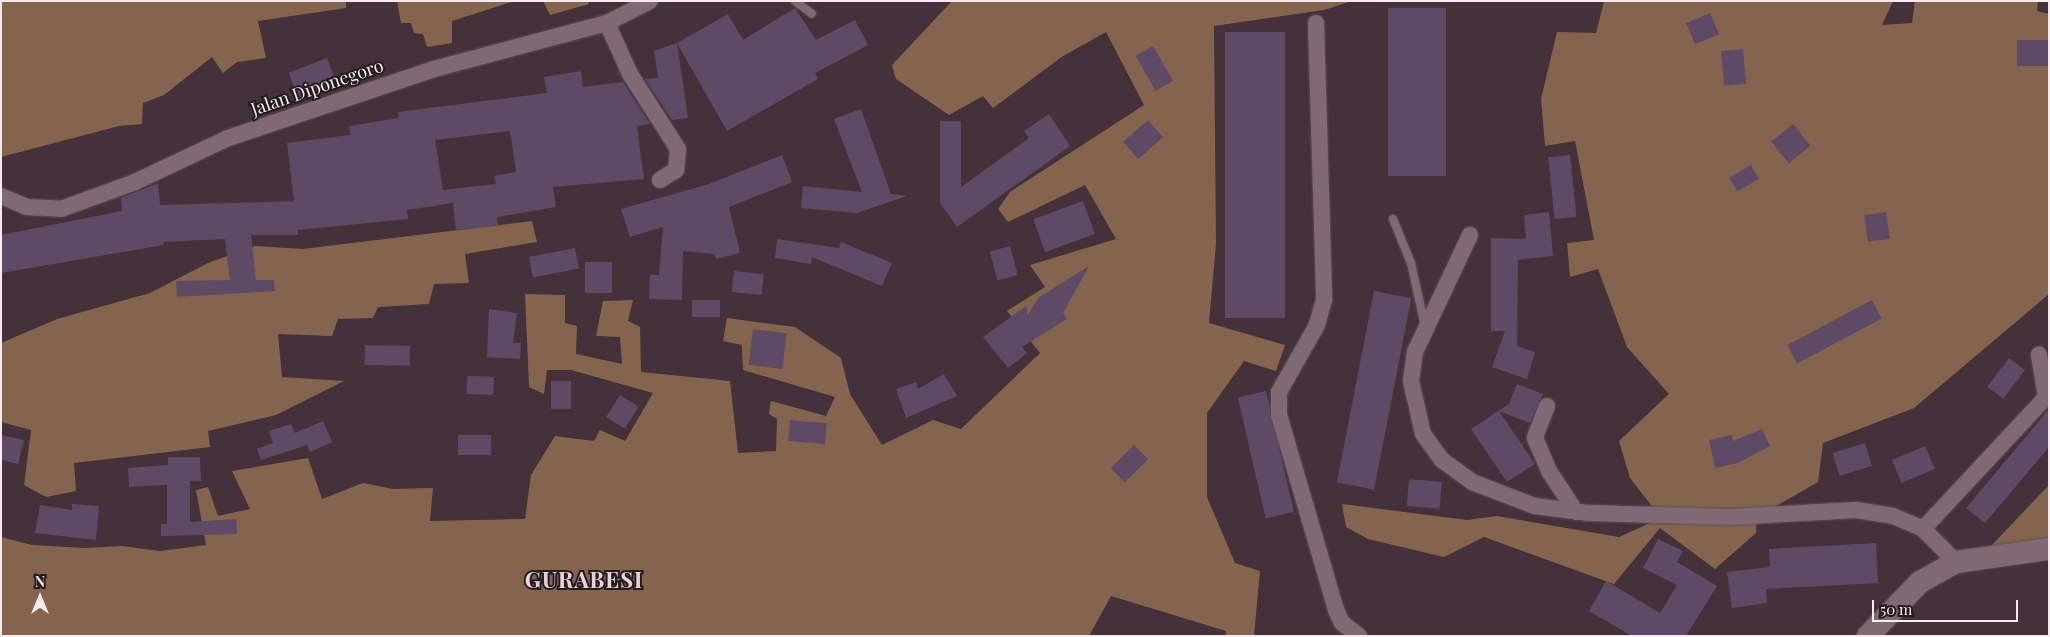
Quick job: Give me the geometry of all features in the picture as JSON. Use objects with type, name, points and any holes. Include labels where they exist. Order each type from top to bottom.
[{"type":"street","name":"Jalan Diponegoro","points":[[1,196],[27,206],[61,208],[135,182],[228,138],[434,69],[606,23],[650,1]]},
{"type":"street","points":[[606,23],[630,74],[678,149],[676,170],[660,180]]},
{"type":"street","points":[[1316,23],[1324,300],[1317,325],[1278,392],[1278,415],[1336,610],[1342,623],[1359,636]]},
{"type":"street","points":[[1470,235],[1415,352],[1411,381],[1423,434],[1442,460],[1472,482],[1535,506],[1576,512],[1730,517],[1856,510],[1893,516],[1923,530],[1956,562]]},
{"type":"street","points":[[1923,530],[2046,397],[2039,355]]},
{"type":"street","points":[[1547,406],[1535,438],[1549,471],[1576,512]]},
{"type":"street","points":[[1868,636],[1920,582],[1956,562],[2049,549]]},
{"type":"lane","points":[[795,1],[812,14]]},
{"type":"lane","points":[[1393,219],[1411,263],[1426,330]]},
{"type":"shaded area","points":[[1,1],[346,1],[346,8],[258,21],[266,58],[237,62],[223,73],[212,57],[164,95],[143,103],[142,124],[119,126],[1,157]]},
{"type":"shaded area","points":[[397,1],[515,1],[452,21],[452,43],[427,47],[423,34],[414,33],[411,23],[401,23]]},
{"type":"shaded area","points":[[543,1],[588,1],[589,4],[550,15]]},
{"type":"shaded area","points":[[952,1],[1352,1],[1324,10],[1214,26],[1216,244],[1209,323],[1285,345],[1276,371],[1244,361],[1207,413],[1207,497],[1235,563],[1260,571],[1254,636],[1226,636],[1226,631],[1111,596],[1089,636],[1,636],[1,537],[32,545],[85,548],[122,546],[160,551],[206,545],[196,490],[208,487],[218,516],[250,509],[232,471],[308,458],[322,499],[363,483],[393,489],[433,488],[430,521],[525,519],[531,475],[555,436],[594,441],[600,430],[625,441],[653,393],[571,370],[547,370],[544,394],[529,387],[525,294],[565,295],[565,323],[577,326],[576,354],[622,364],[620,337],[596,336],[603,301],[633,300],[628,321],[640,327],[641,372],[730,381],[738,453],[776,451],[777,419],[769,414],[771,401],[826,416],[835,397],[743,370],[742,345],[723,341],[727,318],[795,327],[841,358],[850,394],[882,445],[933,420],[961,429],[1040,353],[1007,311],[1045,287],[1030,265],[1116,239],[1085,185],[1008,222],[998,209],[1010,192],[1144,105],[1106,32],[1063,56],[993,108],[983,96],[949,115],[896,79],[892,65]]},
{"type":"shaded area","points":[[1604,1],[1893,1],[1882,25],[1912,23],[1915,1],[2038,1],[2037,11],[2049,14],[2049,294],[1914,408],[1823,443],[1818,482],[1757,517],[1756,533],[1715,569],[1660,528],[1614,584],[1484,537],[1444,557],[1368,539],[1346,527],[1342,504],[1467,520],[1497,516],[1619,537],[1661,518],[1630,478],[1619,441],[1669,394],[1627,347],[1598,269],[1570,277],[1567,243],[1594,240],[1575,141],[1545,146],[1541,99],[1557,32],[1596,33]]},
{"type":"shaded area","points":[[532,221],[537,242],[465,254],[469,283],[434,284],[429,304],[378,307],[373,318],[338,319],[332,336],[278,334],[282,377],[344,381],[276,415],[208,431],[210,447],[74,463],[76,491],[46,497],[24,485],[31,430],[1,422],[1,343],[57,319],[150,293],[208,263],[255,246],[303,249]]},
{"type":"shaded area","points":[[2049,485],[2049,539],[1991,546]]},
{"type":"building","points":[[795,8],[816,40],[855,20],[868,45],[815,73],[818,79],[727,131],[677,43],[728,14],[743,40]]},
{"type":"building","points":[[1388,8],[1446,8],[1446,176],[1388,176]]},
{"type":"building","points":[[1710,13],[1719,34],[1695,44],[1686,23]]},
{"type":"building","points":[[1225,32],[1285,32],[1285,318],[1225,318]]},
{"type":"building","points":[[2017,40],[2049,40],[2049,66],[2017,66]]},
{"type":"building","points":[[677,43],[688,118],[672,120],[645,79],[658,78],[654,51]]},
{"type":"building","points":[[1153,46],[1173,81],[1156,91],[1136,56]]},
{"type":"building","points":[[1743,49],[1746,84],[1724,86],[1721,51]]},
{"type":"building","points":[[327,58],[338,86],[299,101],[289,73]]},
{"type":"building","points":[[581,71],[583,87],[623,82],[650,124],[637,126],[644,179],[553,187],[556,207],[497,217],[498,225],[456,230],[453,203],[407,210],[408,219],[298,230],[298,235],[251,235],[256,280],[274,280],[275,291],[177,297],[176,281],[230,280],[225,239],[163,242],[164,245],[1,273],[1,235],[122,211],[121,198],[158,184],[160,205],[294,201],[287,143],[351,135],[349,126],[399,118],[398,112],[547,93],[544,77]],"holes":[[[510,131],[516,172],[494,176],[496,184],[443,190],[435,140]]]},
{"type":"building","points":[[861,109],[891,194],[907,196],[857,213],[801,208],[803,186],[862,192],[834,119]]},
{"type":"building","points":[[1049,114],[1070,146],[957,227],[940,203],[940,121],[961,121],[961,187],[1029,138],[1024,131]]},
{"type":"building","points":[[1148,120],[1163,137],[1138,159],[1123,142]]},
{"type":"building","points":[[1793,124],[1811,146],[1789,163],[1771,142]]},
{"type":"building","points":[[782,155],[792,182],[729,207],[740,253],[716,259],[714,254],[683,251],[682,300],[649,299],[650,275],[659,275],[663,227],[630,237],[621,209],[709,184]]},
{"type":"building","points":[[1570,155],[1576,217],[1555,219],[1548,157]]},
{"type":"building","points":[[1751,165],[1759,179],[1737,191],[1729,178]]},
{"type":"building","points":[[1083,201],[1095,234],[1045,252],[1033,219]]},
{"type":"building","points":[[1549,212],[1553,256],[1518,260],[1517,346],[1535,352],[1527,379],[1492,367],[1505,331],[1491,331],[1491,238],[1526,239],[1524,215]]},
{"type":"building","points":[[1886,212],[1890,239],[1868,242],[1864,215]]},
{"type":"building","points":[[777,239],[839,248],[841,242],[892,263],[882,286],[812,257],[811,264],[775,258]]},
{"type":"building","points":[[1010,246],[1018,275],[997,280],[990,251]]},
{"type":"building","points":[[575,248],[579,269],[533,278],[529,257]]},
{"type":"building","points":[[585,262],[612,262],[612,293],[585,293]]},
{"type":"building","points":[[1089,266],[1063,313],[1067,319],[1022,347],[1027,353],[1008,368],[983,337],[1026,306],[1028,315],[1038,298]]},
{"type":"building","points":[[734,271],[764,274],[762,295],[732,292]]},
{"type":"building","points":[[1374,291],[1411,298],[1374,490],[1337,482]]},
{"type":"building","points":[[692,300],[720,300],[720,317],[692,317]]},
{"type":"building","points":[[1872,300],[1882,319],[1797,364],[1787,345]]},
{"type":"building","points":[[489,309],[517,313],[513,343],[521,343],[520,359],[487,357]]},
{"type":"building","points":[[753,329],[787,333],[782,369],[749,365]]},
{"type":"building","points":[[365,345],[410,346],[410,366],[365,365]]},
{"type":"building","points":[[2009,358],[2025,370],[2003,399],[1987,387]]},
{"type":"building","points":[[944,374],[957,396],[906,418],[896,389],[916,382],[918,389]]},
{"type":"building","points":[[467,376],[494,377],[493,395],[466,394]]},
{"type":"building","points":[[551,381],[571,381],[571,409],[551,409]]},
{"type":"building","points":[[1517,384],[1543,394],[1530,423],[1499,411],[1535,464],[1507,482],[1471,429],[1509,404]]},
{"type":"building","points":[[1266,391],[1294,512],[1266,518],[1238,398]]},
{"type":"building","points":[[620,395],[639,407],[625,429],[606,417]]},
{"type":"building","points":[[2049,409],[2049,447],[1985,523],[1966,508]]},
{"type":"building","points":[[790,420],[827,423],[825,444],[788,441]]},
{"type":"building","points":[[323,421],[332,442],[310,452],[307,445],[261,460],[257,449],[273,443],[269,431],[291,424],[295,433]]},
{"type":"building","points":[[1762,429],[1770,446],[1738,463],[1715,468],[1709,440],[1732,435],[1733,441]]},
{"type":"building","points":[[1,435],[24,440],[18,464],[1,460]]},
{"type":"building","points":[[458,435],[491,435],[491,455],[458,455]]},
{"type":"building","points":[[1865,443],[1872,466],[1840,476],[1832,453]]},
{"type":"building","points":[[1134,445],[1148,459],[1125,482],[1111,468]]},
{"type":"building","points":[[1925,446],[1935,469],[1902,483],[1892,460]]},
{"type":"building","points":[[168,457],[200,457],[201,481],[190,481],[190,522],[236,519],[237,534],[161,536],[161,524],[167,524],[167,485],[129,487],[128,468],[168,465]]},
{"type":"building","points":[[1409,479],[1442,482],[1440,509],[1407,506]]},
{"type":"building","points":[[72,504],[99,506],[96,540],[35,533],[40,505],[72,510]]},
{"type":"building","points":[[1658,539],[1683,551],[1677,562],[1717,586],[1686,636],[1632,636],[1589,611],[1606,581],[1660,613],[1677,585],[1643,568]]},
{"type":"building","points":[[1876,543],[1878,583],[1766,589],[1767,603],[1732,608],[1727,572],[1770,567],[1769,549]]},
{"type":"district","name":"GURABESI","points":[[584,580]]}]
